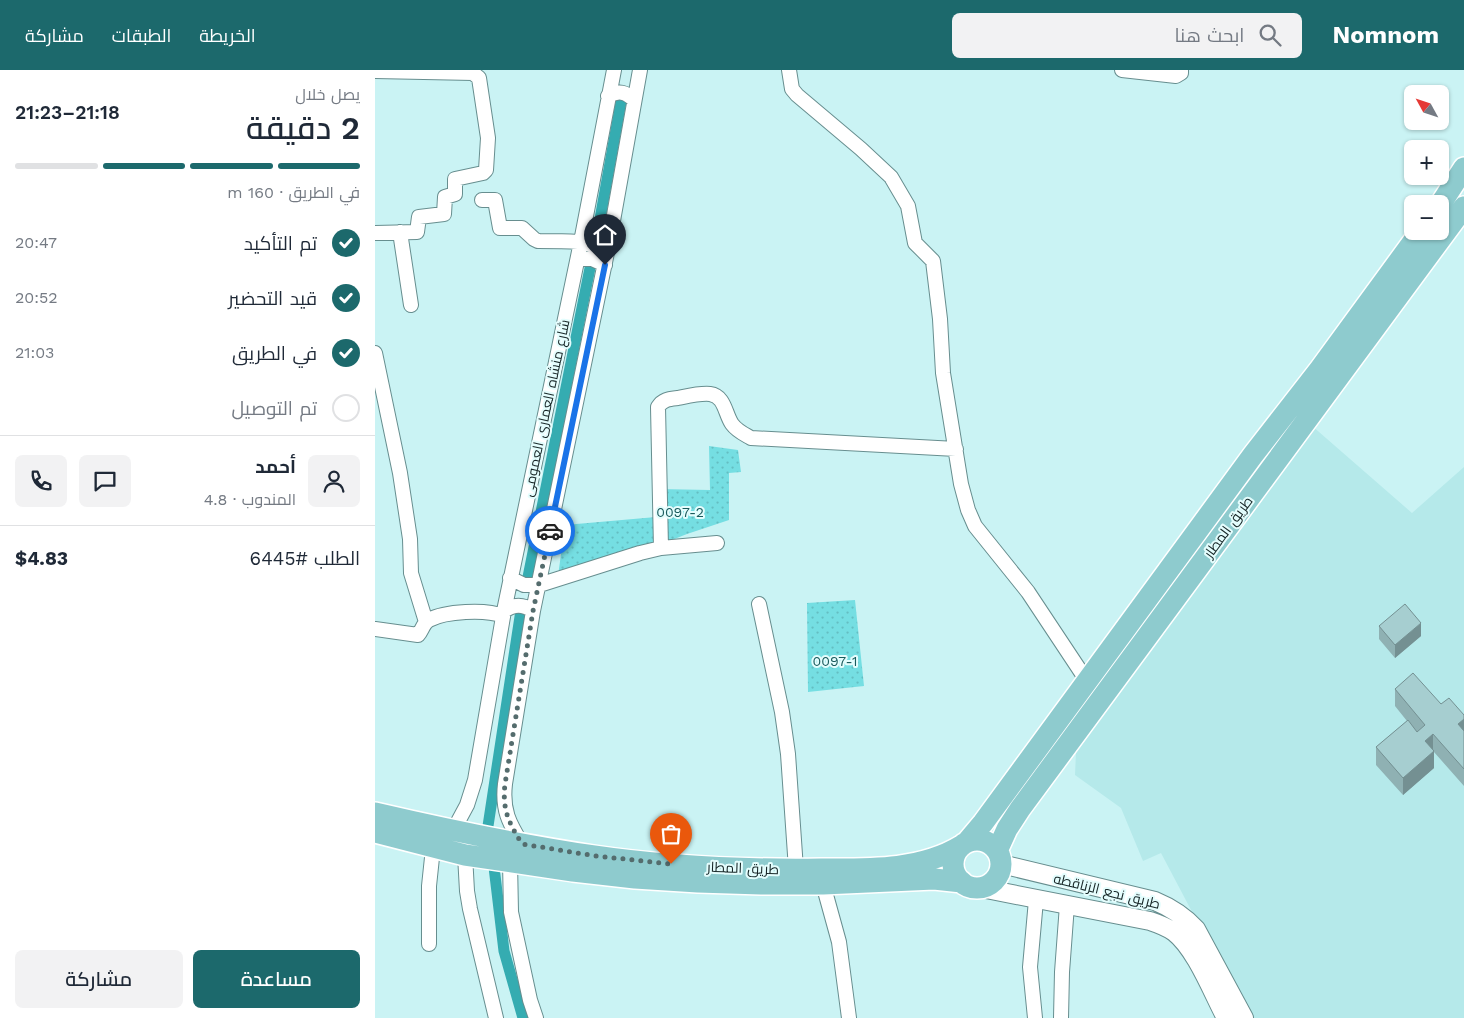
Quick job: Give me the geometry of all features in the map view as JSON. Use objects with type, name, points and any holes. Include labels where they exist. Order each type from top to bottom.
[{"type":"main road","points":[[1446,195],[1464,168]]},
{"type":"main road","name":"طريق المطار","points":[[999,857],[1007,829],[1021,809],[1464,207]]},
{"type":"main road","name":"طريق المطار","points":[[375,813],[453,831],[587,855],[686,865],[796,869],[873,868],[941,857],[964,844],[983,823],[1414,240]]},
{"type":"main road","name":"طريق المطار","points":[[375,832],[465,855],[635,878],[698,882],[823,884],[934,879],[971,885]]},
{"type":"main road","points":[[973,840],[987,842],[999,857],[1000,870],[993,882],[971,885],[957,877],[953,864],[954,858],[964,844],[973,840]]},
{"type":"street","name":"شارع منشاه العمارى العمومى","points":[[453,831],[467,805],[475,780],[503,613],[581,242],[614,70]]},
{"type":"street","name":"شارع منشاه العمارى العمومى","points":[[522,844],[510,824],[505,811],[504,798],[533,611],[605,265],[640,70]]},
{"type":"street","points":[[789,70],[790,83],[797,95],[891,177],[908,206],[915,243],[933,262],[943,373],[968,510],[975,526],[1028,592],[1087,681]]},
{"type":"street","points":[[1122,70],[1172,76],[1179,75],[1181,70]]},
{"type":"street","points":[[375,71],[473,73],[479,78],[488,138],[486,170],[483,173],[455,179],[455,194],[445,197],[444,214],[419,217],[417,232],[375,233]]},
{"type":"street","points":[[608,96],[615,92],[623,92],[634,100]]},
{"type":"street","points":[[482,200],[495,200],[500,228],[522,228],[534,239],[538,240],[581,242],[598,247],[609,244]]},
{"type":"street","points":[[401,232],[411,305]]},
{"type":"street","points":[[577,259],[592,259],[605,265]]},
{"type":"street","points":[[375,353],[400,474],[410,539],[411,573],[426,622]]},
{"type":"street","points":[[661,548],[658,407],[664,400],[694,395],[710,394],[716,396],[720,399],[732,424],[743,434],[751,438],[956,450]]},
{"type":"street","points":[[510,578],[523,585],[539,585],[618,558],[661,548],[717,542]]},
{"type":"street","points":[[759,604],[789,754],[796,869]]},
{"type":"street","points":[[375,629],[418,636],[426,622],[439,616],[474,611],[503,613],[511,606],[519,605],[533,611]]},
{"type":"street","points":[[429,944],[429,886],[433,848]]},
{"type":"street","points":[[465,855],[470,909],[496,1018]]},
{"type":"street","name":"طريق نجع الزناقطه","points":[[999,857],[1155,901],[1185,917],[1196,929],[1244,1018]]},
{"type":"street","points":[[510,862],[511,912],[530,1000],[536,1018]]},
{"type":"street","points":[[823,884],[839,942],[849,1018]]},
{"type":"street","name":"طريق نجع الزناقطه","points":[[971,885],[1163,925],[1184,941],[1226,1018]]},
{"type":"street","points":[[1127,917],[1132,896]]},
{"type":"street","points":[[1035,1018],[1031,967],[1036,900]]},
{"type":"street","points":[[1061,1018],[1067,905]]},
{"type":"shaded area","points":[[1311,425],[1412,513],[1464,467],[1464,1018],[1248,1018],[1161,853],[1143,861],[1121,808],[1075,775],[1076,752]]},
{"type":"green space","name":"0097-2","points":[[709,446],[738,450],[741,472],[729,473],[729,520],[649,549],[558,576],[565,525],[656,517],[657,489],[710,490]]},
{"type":"green space","name":"0097-1","points":[[855,600],[864,686],[808,692],[807,603]]},
{"type":"building","points":[[1405,604],[1421,623],[1395,645],[1379,626]]},
{"type":"building","points":[[1413,673],[1441,704],[1449,698],[1464,715],[1464,719],[1458,724],[1464,731],[1464,769],[1433,734],[1425,741],[1434,751],[1403,778],[1376,747],[1408,720],[1417,732],[1425,725],[1395,689]]},
{"type":"waterway","points":[[598,230],[621,102]]},
{"type":"waterway","points":[[528,577],[590,268]]},
{"type":"waterway","points":[[488,826],[521,610]]},
{"type":"waterway","points":[[494,867],[504,951],[523,1018]]},
{"type":"way so far","points":[[550,531],[533,611],[505,784],[505,811],[510,824],[522,844],[596,856],[671,864]]},
{"type":"route","points":[[550,531],[605,265]]}]
